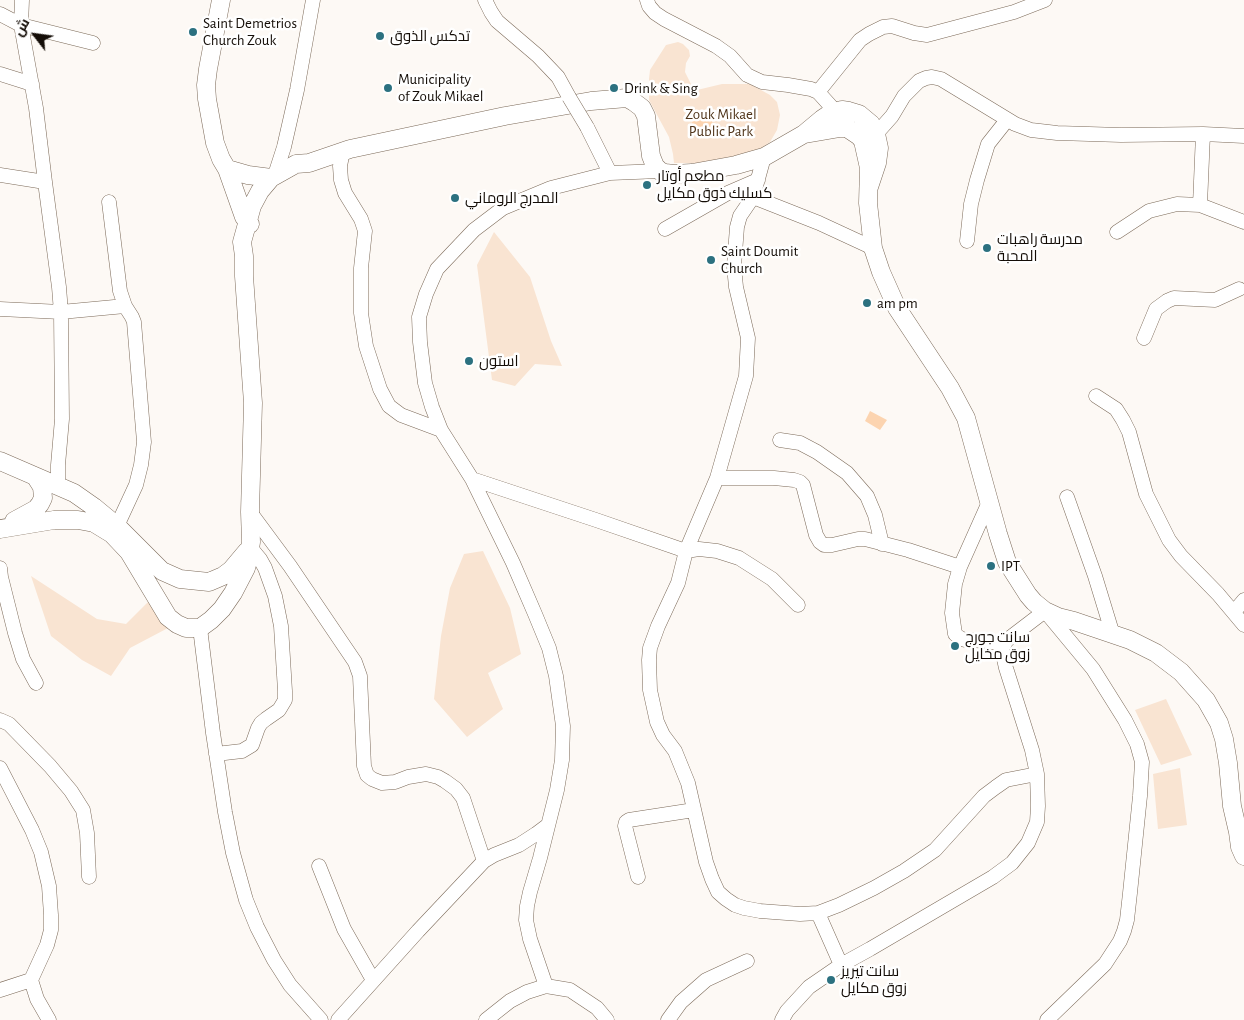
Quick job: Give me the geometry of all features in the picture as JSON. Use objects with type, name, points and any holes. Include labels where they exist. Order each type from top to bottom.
[{"type":"main road","points":[[222,0],[206,85],[210,120],[214,143],[224,164],[248,175],[273,177],[343,151],[505,116],[591,100],[627,98],[642,108],[646,116],[651,156],[655,166],[660,171],[674,174],[692,173],[736,165],[764,157],[804,134],[831,113],[842,110],[849,111],[859,114],[868,121],[870,138],[879,148],[877,164],[869,187],[868,203],[873,248],[897,308],[950,388],[966,418],[1007,562],[1028,596],[1045,611],[1130,640],[1156,653],[1181,672],[1206,700],[1219,724],[1224,739],[1232,806],[1241,835],[1240,847],[1244,856]]},
{"type":"main road","points":[[804,134],[847,128],[859,136],[870,138]]},
{"type":"main road","points":[[224,164],[221,170],[235,213],[239,223],[249,228]]},
{"type":"main road","points":[[0,461],[74,492],[94,507],[115,530],[129,552],[153,575],[158,601],[168,617],[177,624],[186,628],[200,628],[211,620],[222,609],[241,578],[248,561],[251,542],[252,403],[242,242],[267,196],[278,183],[302,166]]},
{"type":"main road","points":[[249,228],[252,206],[260,191],[273,177]]},
{"type":"main road","points":[[0,528],[36,509],[43,492],[35,476]]},
{"type":"main road","points":[[0,528],[54,520],[78,520],[115,530]]},
{"type":"main road","points":[[153,575],[209,582],[231,570],[250,547]]},
{"type":"main road","points":[[214,580],[222,586],[224,591],[222,609]]},
{"type":"street","points":[[22,0],[21,25],[37,117],[61,312],[62,419],[58,486]]},
{"type":"street","points":[[273,177],[284,146],[297,90],[313,0]]},
{"type":"street","points":[[486,0],[497,21],[545,63],[558,77],[587,127],[610,173]]},
{"type":"street","points":[[647,0],[655,14],[716,46],[730,56],[747,75],[762,82],[802,87],[818,92],[836,112]]},
{"type":"street","points":[[818,92],[860,40],[883,27],[892,26],[927,35],[1014,12],[1045,0]]},
{"type":"street","points":[[0,14],[21,25],[93,43]]},
{"type":"street","points":[[0,74],[32,84]]},
{"type":"street","points":[[870,138],[892,116],[904,96],[918,81],[932,77],[941,79],[1007,120],[1031,130],[1057,133],[1121,135],[1203,134],[1244,136]]},
{"type":"street","points":[[966,241],[976,180],[988,144],[1007,120]]},
{"type":"street","points":[[1200,205],[1203,134]]},
{"type":"street","points":[[284,146],[302,166]]},
{"type":"street","points":[[343,151],[340,166],[345,193],[362,219],[365,231],[361,268],[361,312],[366,346],[380,389],[389,406],[400,415],[441,430]]},
{"type":"street","points":[[764,157],[753,197],[740,216],[737,227],[734,266],[736,287],[748,338],[746,376],[717,478],[686,551],[673,596],[658,626],[650,648],[650,690],[657,722],[663,735],[675,751],[688,783],[706,862],[712,879],[718,892],[735,905],[760,911],[800,914],[818,913],[874,888],[935,850],[979,801],[1006,780],[1037,774]]},
{"type":"street","points":[[546,986],[530,939],[526,920],[530,892],[557,790],[562,760],[563,726],[556,676],[549,648],[513,563],[472,480],[441,430],[425,383],[419,317],[436,269],[474,230],[503,208],[551,188],[610,173],[660,171]]},
{"type":"street","points":[[0,175],[44,182]]},
{"type":"street","points":[[665,229],[728,193],[758,180]]},
{"type":"street","points":[[753,197],[819,223],[873,248]]},
{"type":"street","points":[[109,202],[120,291],[125,306],[134,322],[144,442],[136,485],[115,530]]},
{"type":"street","points":[[1117,232],[1149,211],[1177,204],[1200,205],[1244,222]]},
{"type":"street","points":[[1144,338],[1156,309],[1167,301],[1174,298],[1215,300],[1242,291]]},
{"type":"street","points":[[0,309],[61,312],[125,306]]},
{"type":"street","points":[[1096,396],[1116,409],[1124,420],[1146,494],[1169,540],[1181,556],[1244,624]]},
{"type":"street","points":[[780,440],[800,444],[817,452],[847,473],[866,496],[875,515],[882,544]]},
{"type":"street","points":[[717,478],[774,478],[798,482],[805,489],[816,535],[824,545],[865,539],[960,566]]},
{"type":"street","points":[[472,480],[686,551],[716,551],[739,558],[772,579],[798,605]]},
{"type":"street","points":[[1067,497],[1095,576],[1113,635]]},
{"type":"street","points":[[989,502],[960,566],[952,613],[955,634],[960,638],[1004,645]]},
{"type":"street","points":[[250,512],[290,566],[355,662],[360,676],[364,766],[368,775],[382,783],[395,782],[408,777],[426,774],[438,777],[456,789],[463,798],[484,861]]},
{"type":"street","points":[[216,754],[242,751],[252,745],[261,723],[279,710],[286,691],[281,626],[275,596],[265,568],[250,547]]},
{"type":"street","points":[[0,568],[10,616],[22,659],[36,683]]},
{"type":"street","points":[[1234,612],[1244,600]]},
{"type":"street","points":[[782,1020],[787,1011],[810,987],[841,965],[994,877],[1012,863],[1028,843],[1037,822],[1037,774],[1032,750],[1002,650],[1007,640],[1045,611],[1093,670],[1129,728],[1137,744],[1142,762],[1130,893],[1124,931],[1120,941],[1105,964],[1047,1020]]},
{"type":"street","points":[[200,628],[227,826],[249,908],[256,927],[274,960],[290,985],[320,1020]]},
{"type":"street","points":[[0,720],[9,724],[50,766],[71,791],[83,810],[87,833],[89,877]]},
{"type":"street","points":[[0,768],[32,830],[41,852],[49,886],[50,930],[47,945],[32,980],[37,999],[49,1020]]},
{"type":"street","points":[[638,877],[624,826],[626,822],[694,810]]},
{"type":"street","points":[[338,1020],[418,930],[484,861],[494,855],[519,846],[548,825]]},
{"type":"street","points":[[319,866],[344,929],[373,980]]},
{"type":"street","points":[[818,913],[841,965]]},
{"type":"street","points":[[668,1020],[681,1002],[706,980],[747,961]]},
{"type":"street","points":[[0,990],[32,980]]},
{"type":"street","points":[[486,1020],[510,1001],[546,986],[570,990],[598,1008],[607,1020]]},
{"type":"green space","name":"Zouk Mikael Public Park","points":[[678,42],[689,50],[690,56],[686,63],[685,72],[692,86],[697,90],[722,84],[750,84],[770,95],[777,102],[780,115],[777,130],[770,142],[760,149],[743,156],[715,163],[674,163],[669,137],[649,100],[649,79],[650,70],[666,45]]},
{"type":"green space","points":[[494,232],[530,277],[551,341],[562,366],[535,364],[515,386],[492,380],[477,265]]},
{"type":"green space","points":[[483,551],[510,608],[521,654],[488,673],[503,709],[467,737],[434,699],[441,636],[450,588],[464,554]]},
{"type":"green space","points":[[31,576],[97,619],[126,624],[149,601],[168,628],[130,648],[111,676],[82,660],[51,636]]},
{"type":"green space","points":[[1166,699],[1192,755],[1161,765],[1135,710]]},
{"type":"green space","points":[[1180,768],[1187,825],[1158,829],[1153,774]]},
{"type":"shaded area","points":[[699,114],[711,117],[714,130],[705,137],[695,134],[692,122]]},
{"type":"shaded area","points":[[870,411],[887,420],[880,430],[865,421]]},
{"type":"place","name":"Saint Demetrios Church Zouk","points":[[193,32]]},
{"type":"place","name":"تدكس الذوق","points":[[380,36]]},
{"type":"place","name":"Municipality of Zouk Mikael","points":[[388,88]]},
{"type":"place","name":"Drink & Sing","points":[[614,88]]},
{"type":"place","name":"مطعم أوتار كسليك ذوق مكايل","points":[[647,185]]},
{"type":"place","name":"المدرج الروماني","points":[[455,198]]},
{"type":"place","name":"مدرسة راهبات المحبة","points":[[987,248]]},
{"type":"place","name":"Saint Doumit Church","points":[[711,260]]},
{"type":"place","name":"am pm","points":[[867,303]]},
{"type":"place","name":"استون","points":[[469,361]]},
{"type":"place","name":"IPT","points":[[991,566]]},
{"type":"place","name":"سانت جورج زوق مخايل","points":[[955,646]]},
{"type":"place","name":"سانت تيريز زوق مكايل","points":[[831,980]]}]
